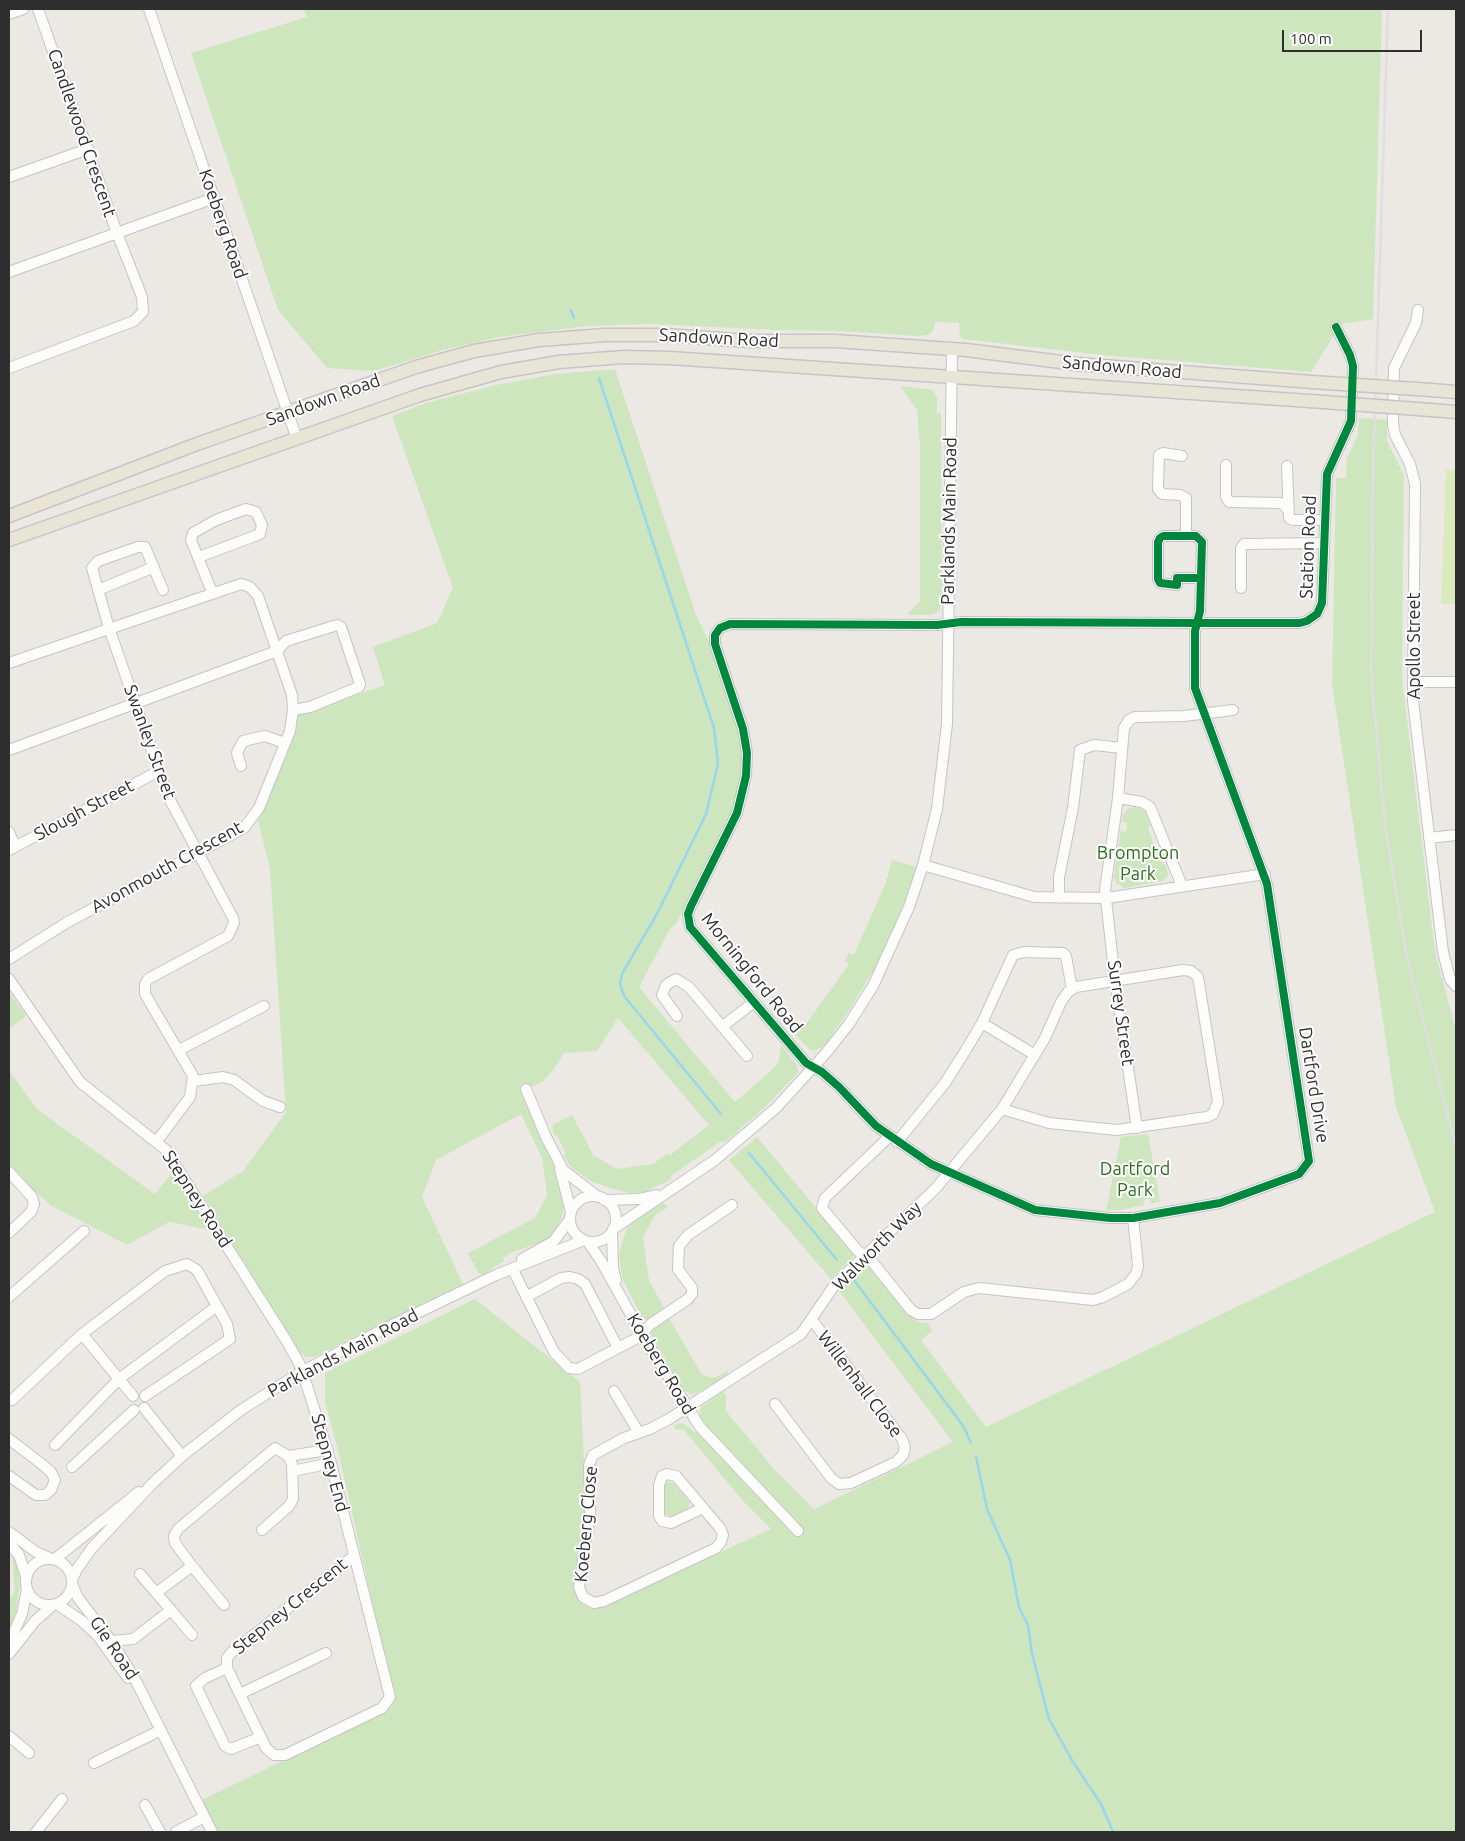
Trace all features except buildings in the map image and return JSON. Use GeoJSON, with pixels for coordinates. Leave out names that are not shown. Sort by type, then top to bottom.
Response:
{"type":"FeatureCollection","features":[{"type":"Feature","properties":{"kind":"main road","name":"Sandown Road"},"geometry":{"type":"LineString","coordinates":[[9,516],[288,411],[416,367],[474,351],[539,340],[604,335],[665,335],[750,341],[834,342],[952,349],[1077,364],[1456,392]]}},
{"type":"Feature","properties":{"kind":"main road","name":"Sandown Road"},"geometry":{"type":"LineString","coordinates":[[9,540],[420,395],[528,367],[582,360],[670,358],[1456,412]]}},
{"type":"Feature","properties":{"kind":"street"},"geometry":{"type":"LineString","coordinates":[[9,14],[22,9]]}},
{"type":"Feature","properties":{"kind":"street","name":"Candlewood Crescent"},"geometry":{"type":"LineString","coordinates":[[9,272],[117,233],[38,9]]}},
{"type":"Feature","properties":{"kind":"street","name":"Koeberg Road"},"geometry":{"type":"LineString","coordinates":[[149,9],[297,439]]}},
{"type":"Feature","properties":{"kind":"street"},"geometry":{"type":"LineString","coordinates":[[9,177],[88,149]]}},
{"type":"Feature","properties":{"kind":"street"},"geometry":{"type":"LineString","coordinates":[[9,368],[134,321],[143,312],[142,297],[117,233],[214,198]]}},
{"type":"Feature","properties":{"kind":"street","name":"Apollo Street"},"geometry":{"type":"LineString","coordinates":[[1418,310],[1416,323],[1394,368],[1393,424],[1395,435],[1410,464],[1414,484],[1413,701],[1443,952],[1450,979],[1456,986]]}},
{"type":"Feature","properties":{"kind":"street","name":"Station Road"},"geometry":{"type":"LineString","coordinates":[[947,624],[962,622],[1300,623],[1312,618],[1322,603],[1327,474],[1351,421],[1353,366],[1350,355],[1336,327]]}},
{"type":"Feature","properties":{"kind":"street","name":"Parklands Main Road"},"geometry":{"type":"LineString","coordinates":[[612,1231],[690,1177],[744,1136],[776,1108],[849,1024],[873,986],[909,907],[923,865],[937,809],[947,724],[952,349]]}},
{"type":"Feature","properties":{"kind":"street"},"geometry":{"type":"LineString","coordinates":[[1182,456],[1163,453],[1159,455],[1158,489],[1162,494],[1180,495],[1186,498],[1186,536],[1164,536],[1158,540],[1158,579],[1164,585],[1177,585],[1177,578],[1200,578]]}},
{"type":"Feature","properties":{"kind":"street"},"geometry":{"type":"LineString","coordinates":[[1226,465],[1226,498],[1229,502],[1282,504],[1287,509]]}},
{"type":"Feature","properties":{"kind":"street"},"geometry":{"type":"LineString","coordinates":[[1288,466],[1288,516],[1293,520],[1324,520]]}},
{"type":"Feature","properties":{"kind":"street"},"geometry":{"type":"LineString","coordinates":[[199,557],[260,534],[262,525],[256,512],[246,509],[195,530],[192,540],[212,592]]}},
{"type":"Feature","properties":{"kind":"street","name":"Dartford Drive"},"geometry":{"type":"LineString","coordinates":[[813,1067],[839,1087],[865,1116],[893,1139],[931,1164],[1035,1210],[1110,1218],[1133,1218],[1220,1203],[1300,1174],[1308,1165],[1307,1143],[1265,874],[1203,714],[1194,677],[1194,631],[1197,624],[1200,578],[1202,578],[1202,542],[1198,537],[1186,536]]}},
{"type":"Feature","properties":{"kind":"street"},"geometry":{"type":"LineString","coordinates":[[1241,588],[1241,548],[1244,544],[1324,543]]}},
{"type":"Feature","properties":{"kind":"street","name":"Swanley Street"},"geometry":{"type":"LineString","coordinates":[[154,567],[148,550],[142,547],[98,561],[92,568],[109,628],[159,770],[172,802],[234,923],[228,936],[146,981],[145,994],[179,1050]]}},
{"type":"Feature","properties":{"kind":"street"},"geometry":{"type":"LineString","coordinates":[[98,590],[154,567],[163,590]]}},
{"type":"Feature","properties":{"kind":"street","name":"Avonmouth Crescent"},"geometry":{"type":"LineString","coordinates":[[9,662],[238,583],[248,585],[258,596],[292,695],[293,710],[286,744],[259,808],[244,828],[66,923],[9,960]]}},
{"type":"Feature","properties":{"kind":"street"},"geometry":{"type":"LineString","coordinates":[[9,750],[277,652],[286,641],[337,624],[341,627],[360,684],[359,688],[310,707],[293,710]]}},
{"type":"Feature","properties":{"kind":"street","name":"Morningford Road"},"geometry":{"type":"LineString","coordinates":[[813,1067],[806,1063],[690,927],[687,920],[691,906],[737,814],[746,776],[743,729],[715,644],[715,635],[720,628],[730,624],[947,624]]}},
{"type":"Feature","properties":{"kind":"street"},"geometry":{"type":"LineString","coordinates":[[1413,682],[1456,682]]}},
{"type":"Feature","properties":{"kind":"street","name":"Surrey Street"},"geometry":{"type":"LineString","coordinates":[[1137,1128],[1115,980],[1106,898],[1125,725],[1132,718],[1203,714],[1233,710]]}},
{"type":"Feature","properties":{"kind":"street"},"geometry":{"type":"LineString","coordinates":[[241,766],[237,753],[243,741],[265,736],[286,744]]}},
{"type":"Feature","properties":{"kind":"street"},"geometry":{"type":"LineString","coordinates":[[1058,898],[1059,877],[1073,808],[1080,750],[1094,746],[1122,748]]}},
{"type":"Feature","properties":{"kind":"street","name":"Slough Street"},"geometry":{"type":"LineString","coordinates":[[12,848],[159,770]]}},
{"type":"Feature","properties":{"kind":"street"},"geometry":{"type":"LineString","coordinates":[[1118,798],[1142,802],[1150,807],[1182,886]]}},
{"type":"Feature","properties":{"kind":"street"},"geometry":{"type":"LineString","coordinates":[[9,832],[12,848]]}},
{"type":"Feature","properties":{"kind":"street"},"geometry":{"type":"LineString","coordinates":[[1429,838],[1456,835]]}},
{"type":"Feature","properties":{"kind":"street"},"geometry":{"type":"LineString","coordinates":[[923,865],[1034,898],[1106,898],[1265,874]]}},
{"type":"Feature","properties":{"kind":"street"},"geometry":{"type":"LineString","coordinates":[[1002,1109],[1050,1123],[1118,1130],[1210,1116],[1216,1111],[1218,1102],[1200,980],[1196,974],[1183,970],[1115,980],[1072,989],[1066,956],[1063,953],[1018,953],[1013,955],[982,1023],[945,1083],[893,1139],[822,1202],[823,1211],[870,1259],[911,1310],[923,1315],[936,1312],[964,1292],[979,1288],[1096,1299],[1125,1287],[1136,1274],[1138,1266],[1133,1218]]}},
{"type":"Feature","properties":{"kind":"street","name":"Stepney Road"},"geometry":{"type":"LineString","coordinates":[[9,979],[80,1082],[157,1141],[178,1167],[258,1293],[299,1363],[301,1372]]}},
{"type":"Feature","properties":{"kind":"street"},"geometry":{"type":"LineString","coordinates":[[676,1016],[662,995],[666,985],[676,979],[689,986],[747,1056]]}},
{"type":"Feature","properties":{"kind":"street","name":"Walworth Way"},"geometry":{"type":"LineString","coordinates":[[687,1409],[777,1352],[801,1334],[836,1283],[936,1188],[1002,1109],[1035,1055],[1063,998],[1072,989]]}},
{"type":"Feature","properties":{"kind":"street"},"geometry":{"type":"LineString","coordinates":[[722,1026],[754,1002]]}},
{"type":"Feature","properties":{"kind":"street"},"geometry":{"type":"LineString","coordinates":[[157,1141],[190,1097],[194,1082],[192,1070],[179,1050],[264,1006]]}},
{"type":"Feature","properties":{"kind":"street"},"geometry":{"type":"LineString","coordinates":[[982,1023],[1035,1055]]}},
{"type":"Feature","properties":{"kind":"street"},"geometry":{"type":"LineString","coordinates":[[194,1082],[223,1077],[234,1080],[263,1101],[280,1107]]}},
{"type":"Feature","properties":{"kind":"street"},"geometry":{"type":"LineString","coordinates":[[526,1089],[564,1179],[574,1232],[586,1241],[598,1241],[612,1231],[614,1212],[601,1199],[563,1170],[553,1152]]}},
{"type":"Feature","properties":{"kind":"street"},"geometry":{"type":"LineString","coordinates":[[9,1172],[32,1197],[34,1204],[31,1212],[9,1233]]}},
{"type":"Feature","properties":{"kind":"street","name":"Parklands Main Road"},"geometry":{"type":"LineString","coordinates":[[601,1199],[626,1200],[654,1196],[690,1177]]}},
{"type":"Feature","properties":{"kind":"street"},"geometry":{"type":"LineString","coordinates":[[571,1215],[582,1200],[601,1199]]}},
{"type":"Feature","properties":{"kind":"street"},"geometry":{"type":"LineString","coordinates":[[512,1270],[554,1352],[569,1368],[578,1370],[642,1333],[692,1294],[692,1288],[678,1268],[679,1246],[688,1235],[732,1205]]}},
{"type":"Feature","properties":{"kind":"street","name":"Parklands Main Road"},"geometry":{"type":"LineString","coordinates":[[496,1276],[554,1241],[571,1215]]}},
{"type":"Feature","properties":{"kind":"street"},"geometry":{"type":"LineString","coordinates":[[9,1297],[84,1231]]}},
{"type":"Feature","properties":{"kind":"street","name":"Koeberg Road"},"geometry":{"type":"LineString","coordinates":[[612,1231],[613,1268],[624,1300]]}},
{"type":"Feature","properties":{"kind":"street","name":"Koeberg Road"},"geometry":{"type":"LineString","coordinates":[[586,1241],[624,1300],[687,1409],[700,1427],[798,1531]]}},
{"type":"Feature","properties":{"kind":"street","name":"Parklands Main Road"},"geometry":{"type":"LineString","coordinates":[[72,1582],[77,1569],[92,1548],[152,1484],[182,1456],[241,1410],[301,1372],[384,1328],[496,1276],[586,1241]]}},
{"type":"Feature","properties":{"kind":"street"},"geometry":{"type":"LineString","coordinates":[[12,1400],[82,1334],[165,1271],[187,1264],[197,1270],[227,1324],[230,1339],[145,1396]]}},
{"type":"Feature","properties":{"kind":"street"},"geometry":{"type":"LineString","coordinates":[[526,1297],[561,1278],[570,1277],[578,1279],[584,1284],[618,1348]]}},
{"type":"Feature","properties":{"kind":"street"},"geometry":{"type":"LineString","coordinates":[[55,1445],[118,1379],[217,1306]]}},
{"type":"Feature","properties":{"kind":"street","name":"Willenhall Close"},"geometry":{"type":"LineString","coordinates":[[775,1404],[831,1478],[839,1484],[851,1483],[896,1462],[903,1455],[905,1447],[902,1439],[812,1320]]}},
{"type":"Feature","properties":{"kind":"street"},"geometry":{"type":"LineString","coordinates":[[82,1334],[133,1396]]}},
{"type":"Feature","properties":{"kind":"street","name":"Stepney End"},"geometry":{"type":"LineString","coordinates":[[301,1372],[328,1450],[354,1556]]}},
{"type":"Feature","properties":{"kind":"street"},"geometry":{"type":"LineString","coordinates":[[614,1391],[639,1433]]}},
{"type":"Feature","properties":{"kind":"street"},"geometry":{"type":"LineString","coordinates":[[145,1396],[139,1394],[133,1396],[130,1403],[139,1409],[182,1456]]}},
{"type":"Feature","properties":{"kind":"street"},"geometry":{"type":"LineString","coordinates":[[72,1467],[147,1402],[145,1396]]}},
{"type":"Feature","properties":{"kind":"street","name":"Koeberg Close"},"geometry":{"type":"LineString","coordinates":[[687,1409],[600,1450],[590,1461],[590,1512],[579,1587],[583,1597],[594,1603],[604,1601],[716,1548],[721,1542],[722,1531],[703,1508],[676,1476],[667,1474],[660,1479],[659,1516],[662,1521],[671,1523],[703,1508]]}},
{"type":"Feature","properties":{"kind":"street"},"geometry":{"type":"LineString","coordinates":[[9,1439],[51,1472],[55,1480],[45,1495],[36,1495],[9,1476]]}},
{"type":"Feature","properties":{"kind":"street"},"geometry":{"type":"LineString","coordinates":[[224,1605],[175,1543],[174,1536],[178,1529],[268,1451],[275,1448],[288,1456],[294,1471],[293,1499],[289,1506],[262,1530]]}},
{"type":"Feature","properties":{"kind":"street"},"geometry":{"type":"LineString","coordinates":[[288,1456],[328,1450]]}},
{"type":"Feature","properties":{"kind":"street"},"geometry":{"type":"LineString","coordinates":[[294,1471],[331,1463]]}},
{"type":"Feature","properties":{"kind":"street","name":"Parklands Main Road"},"geometry":{"type":"LineString","coordinates":[[52,1559],[127,1500],[152,1484]]}},
{"type":"Feature","properties":{"kind":"street"},"geometry":{"type":"LineString","coordinates":[[9,1532],[36,1552],[68,1568],[72,1582],[68,1596],[35,1621],[9,1654]]}},
{"type":"Feature","properties":{"kind":"street"},"geometry":{"type":"LineString","coordinates":[[9,1543],[19,1555],[26,1576],[27,1589],[20,1618],[9,1643]]}},
{"type":"Feature","properties":{"kind":"street","name":"Stepney Crescent"},"geometry":{"type":"LineString","coordinates":[[354,1556],[389,1691],[387,1704],[284,1755],[271,1754],[227,1668],[226,1662],[230,1654],[354,1556]]}},
{"type":"Feature","properties":{"kind":"street"},"geometry":{"type":"LineString","coordinates":[[26,1576],[37,1562],[52,1559]]}},
{"type":"Feature","properties":{"kind":"street"},"geometry":{"type":"LineString","coordinates":[[156,1593],[192,1566]]}},
{"type":"Feature","properties":{"kind":"street"},"geometry":{"type":"LineString","coordinates":[[140,1574],[192,1635]]}},
{"type":"Feature","properties":{"kind":"street","name":"Gie Road"},"geometry":{"type":"LineString","coordinates":[[72,1582],[78,1598],[112,1641],[124,1660],[212,1832]]}},
{"type":"Feature","properties":{"kind":"street"},"geometry":{"type":"LineString","coordinates":[[27,1589],[35,1601],[55,1605]]}},
{"type":"Feature","properties":{"kind":"street","name":"Gie Road"},"geometry":{"type":"LineString","coordinates":[[55,1605],[82,1621],[98,1636],[153,1714]]}},
{"type":"Feature","properties":{"kind":"street"},"geometry":{"type":"LineString","coordinates":[[124,1660],[133,1639],[171,1610]]}},
{"type":"Feature","properties":{"kind":"street"},"geometry":{"type":"LineString","coordinates":[[112,1641],[133,1639]]}},
{"type":"Feature","properties":{"kind":"street"},"geometry":{"type":"LineString","coordinates":[[240,1694],[326,1653]]}},
{"type":"Feature","properties":{"kind":"street"},"geometry":{"type":"LineString","coordinates":[[227,1668],[205,1678],[196,1686],[225,1746],[232,1749],[261,1737]]}},
{"type":"Feature","properties":{"kind":"street"},"geometry":{"type":"LineString","coordinates":[[94,1763],[161,1730]]}},
{"type":"Feature","properties":{"kind":"street"},"geometry":{"type":"LineString","coordinates":[[9,1736],[29,1753]]}},
{"type":"Feature","properties":{"kind":"street"},"geometry":{"type":"LineString","coordinates":[[36,1832],[62,1799]]}},
{"type":"Feature","properties":{"kind":"street"},"geometry":{"type":"LineString","coordinates":[[145,1805],[160,1832]]}},
{"type":"Feature","properties":{"kind":"street"},"geometry":{"type":"LineString","coordinates":[[180,1830],[204,1817]]}},
{"type":"Feature","properties":{"kind":"green space"},"geometry":{"type":"Polygon","coordinates":[[[304,9],[1382,9],[1373,319],[1341,324],[1311,372],[1102,355],[963,339],[960,336],[959,323],[935,322],[933,331],[928,335],[917,336],[840,331],[651,324],[587,326],[499,337],[443,350],[374,371],[327,368],[278,310],[191,53],[307,17],[304,9]]]}},
{"type":"Feature","properties":{"kind":"green space"},"geometry":{"type":"Polygon","coordinates":[[[615,369],[696,615],[709,641],[734,716],[742,752],[742,776],[738,799],[728,824],[676,924],[671,927],[639,987],[735,1102],[775,1067],[779,1061],[781,1045],[797,1065],[798,1073],[761,1111],[725,1142],[720,1142],[672,1175],[670,1180],[644,1192],[629,1193],[613,1189],[590,1181],[572,1168],[564,1157],[565,1151],[557,1136],[553,1134],[553,1125],[572,1115],[594,1156],[617,1169],[653,1164],[668,1153],[670,1155],[709,1125],[618,1018],[597,1051],[564,1053],[553,1070],[542,1082],[522,1091],[540,1137],[560,1179],[565,1199],[558,1228],[553,1235],[540,1243],[512,1252],[503,1258],[504,1261],[482,1275],[477,1271],[468,1253],[535,1218],[547,1195],[542,1158],[521,1114],[436,1160],[422,1197],[463,1284],[315,1357],[306,1357],[298,1350],[203,1196],[243,1171],[286,1112],[270,869],[257,817],[294,734],[298,715],[385,685],[373,647],[437,623],[453,588],[392,416],[426,403],[496,385],[555,374],[615,369]]]}},
{"type":"Feature","properties":{"kind":"green space"},"geometry":{"type":"Polygon","coordinates":[[[900,386],[933,390],[937,398],[937,413],[941,413],[942,603],[939,611],[931,615],[910,615],[908,613],[920,601],[920,446],[917,410],[900,386]]]}},
{"type":"Feature","properties":{"kind":"green space"},"geometry":{"type":"Polygon","coordinates":[[[1359,418],[1387,420],[1387,441],[1404,475],[1402,678],[1435,952],[1456,1031],[1456,1832],[217,1832],[202,1800],[387,1710],[394,1699],[338,1450],[325,1402],[325,1373],[475,1299],[580,1382],[587,1515],[574,1588],[576,1597],[582,1604],[589,1608],[598,1608],[771,1529],[743,1501],[684,1430],[675,1429],[674,1426],[679,1423],[685,1424],[694,1432],[704,1425],[700,1415],[701,1407],[723,1391],[727,1397],[725,1410],[774,1469],[814,1509],[953,1442],[837,1288],[859,1268],[866,1267],[872,1269],[908,1315],[918,1322],[928,1323],[932,1331],[921,1340],[986,1427],[1435,1212],[1396,1107],[1332,684],[1336,478],[1346,478],[1347,458],[1358,435],[1359,418]]]}},
{"type":"Feature","properties":{"kind":"green space"},"geometry":{"type":"Polygon","coordinates":[[[1446,470],[1456,470],[1456,604],[1441,604],[1446,470]]]}},
{"type":"Feature","properties":{"kind":"green space","name":"Brompton Park"},"geometry":{"type":"Polygon","coordinates":[[[1136,807],[1144,810],[1150,824],[1148,829],[1161,862],[1166,865],[1168,875],[1163,881],[1125,888],[1116,883],[1114,876],[1121,831],[1126,832],[1127,823],[1122,822],[1123,814],[1129,808],[1136,807]]]}},
{"type":"Feature","properties":{"kind":"green space"},"geometry":{"type":"Polygon","coordinates":[[[892,860],[917,867],[896,924],[873,971],[846,1015],[824,1046],[816,1050],[810,1050],[792,1032],[797,1027],[804,1027],[849,964],[845,961],[849,953],[854,955],[886,882],[892,860]]]}},
{"type":"Feature","properties":{"kind":"green space"},"geometry":{"type":"Polygon","coordinates":[[[9,992],[26,1016],[9,1029],[9,992]]]}},
{"type":"Feature","properties":{"kind":"green space"},"geometry":{"type":"Polygon","coordinates":[[[9,1071],[38,1110],[155,1194],[173,1172],[208,1227],[205,1229],[169,1222],[127,1245],[52,1206],[9,1165],[9,1071]]]}},
{"type":"Feature","properties":{"kind":"green space","name":"Dartford Park"},"geometry":{"type":"Polygon","coordinates":[[[1148,1134],[1160,1202],[1151,1203],[1149,1198],[1143,1200],[1144,1205],[1120,1210],[1106,1210],[1121,1137],[1148,1134]]]}},
{"type":"Feature","properties":{"kind":"green space"},"geometry":{"type":"Polygon","coordinates":[[[757,1137],[853,1252],[854,1256],[831,1279],[729,1160],[757,1137]]]}},
{"type":"Feature","properties":{"kind":"green space"},"geometry":{"type":"Polygon","coordinates":[[[663,1203],[668,1207],[655,1215],[643,1238],[649,1280],[665,1310],[646,1320],[641,1316],[623,1280],[619,1255],[629,1224],[663,1203]]]}},
{"type":"Feature","properties":{"kind":"green space"},"geometry":{"type":"Polygon","coordinates":[[[669,1318],[702,1375],[715,1378],[728,1370],[727,1376],[697,1393],[691,1394],[684,1390],[651,1335],[653,1328],[669,1318]]]}},
{"type":"Feature","properties":{"kind":"green space"},"geometry":{"type":"Polygon","coordinates":[[[668,1481],[674,1484],[690,1503],[688,1509],[670,1517],[665,1513],[665,1485],[668,1481]]]}},
{"type":"Feature","properties":{"kind":"green space"},"geometry":{"type":"Polygon","coordinates":[[[12,1556],[18,1566],[20,1583],[16,1611],[9,1630],[9,1600],[15,1591],[12,1556]]]}},
{"type":"Feature","properties":{"kind":"waterway"},"geometry":{"type":"LineString","coordinates":[[571,310],[574,318]]}},
{"type":"Feature","properties":{"kind":"waterway"},"geometry":{"type":"LineString","coordinates":[[599,378],[714,728],[718,764],[706,814],[658,912],[622,974],[620,984],[624,996],[721,1114]]}},
{"type":"Feature","properties":{"kind":"waterway"},"geometry":{"type":"LineString","coordinates":[[749,1153],[837,1260]]}},
{"type":"Feature","properties":{"kind":"waterway"},"geometry":{"type":"LineString","coordinates":[[854,1280],[964,1427],[971,1443]]}},
{"type":"Feature","properties":{"kind":"waterway"},"geometry":{"type":"LineString","coordinates":[[976,1456],[987,1509],[1010,1560],[1019,1607],[1028,1625],[1032,1654],[1049,1719],[1073,1762],[1101,1804],[1113,1832]]}},
{"type":"Feature","properties":{"kind":"railway"},"geometry":{"type":"LineString","coordinates":[[1388,9],[1373,474],[1371,673],[1385,825],[1407,958],[1456,1147]]}},
{"type":"Feature","properties":{"kind":"cycle path"},"geometry":{"type":"LineString","coordinates":[[1200,578],[1177,578],[1177,585],[1160,583],[1158,579],[1158,542],[1160,538],[1163,536],[1196,536],[1202,542],[1200,611],[1195,631],[1195,688],[1267,884],[1309,1161],[1299,1174],[1220,1203],[1133,1218],[1110,1218],[1035,1210],[931,1164],[876,1126],[839,1087],[822,1072],[806,1063],[690,927],[688,914],[737,813],[746,776],[747,753],[743,729],[715,644],[715,635],[720,628],[730,624],[937,625],[961,622],[1197,623],[1300,623],[1307,621],[1317,614],[1322,603],[1327,474],[1351,421],[1353,366],[1350,355],[1336,327]]}}]}
